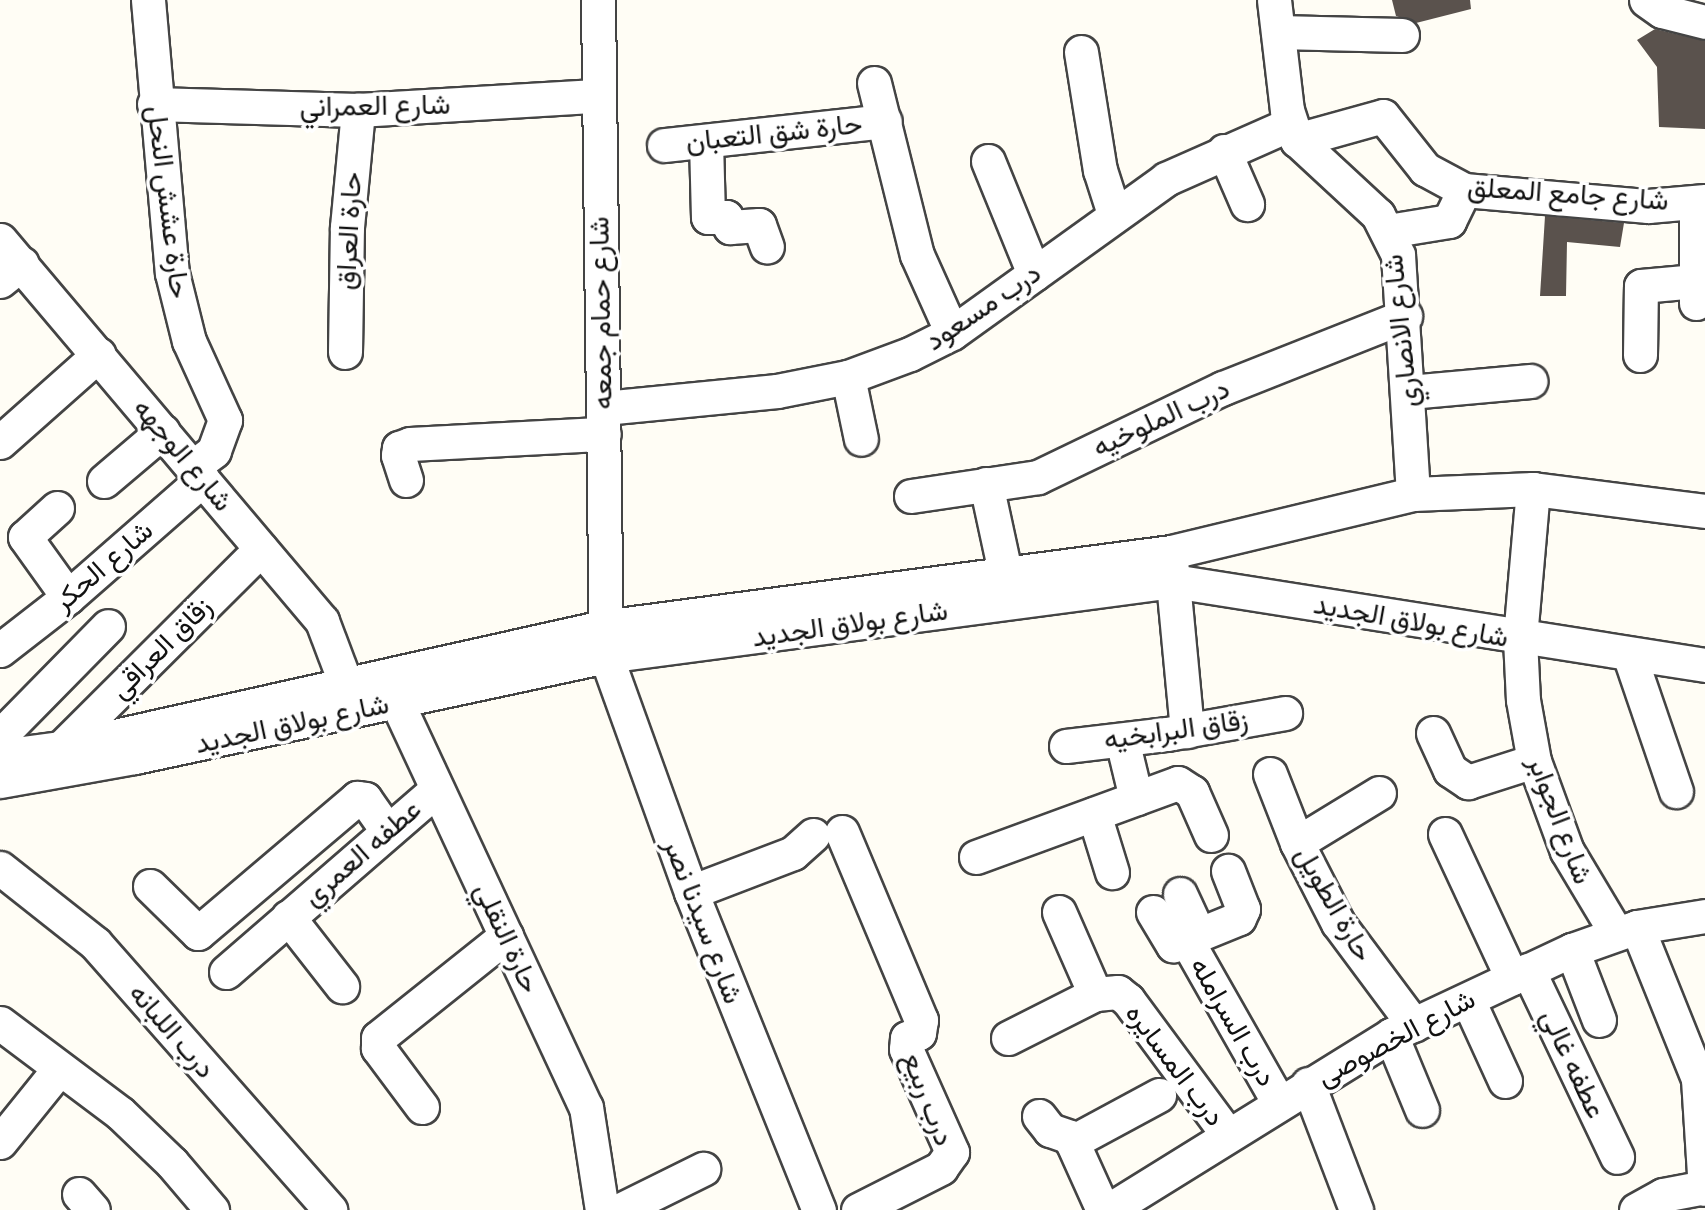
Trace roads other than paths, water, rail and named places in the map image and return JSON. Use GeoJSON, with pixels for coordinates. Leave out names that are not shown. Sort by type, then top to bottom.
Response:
{"type":"FeatureCollection","features":[{"type":"Feature","properties":{"kind":"street","name":"حارة عشش النحل"},"geometry":{"type":"LineString","coordinates":[[148,0],[154,104],[172,273],[189,341],[225,420],[214,451],[198,473]]}},
{"type":"Feature","properties":{"kind":"street","name":"شارع حمام جمعه"},"geometry":{"type":"LineString","coordinates":[[598,0],[596,96],[604,421],[604,641]]}},
{"type":"Feature","properties":{"kind":"street"},"geometry":{"type":"LineString","coordinates":[[1646,0],[1662,11],[1705,22]]}},
{"type":"Feature","properties":{"kind":"street"},"geometry":{"type":"LineString","coordinates":[[1293,132],[1276,16],[1402,35]]}},
{"type":"Feature","properties":{"kind":"street"},"geometry":{"type":"LineString","coordinates":[[1081,52],[1100,170],[1114,214]]}},
{"type":"Feature","properties":{"kind":"street"},"geometry":{"type":"LineString","coordinates":[[874,83],[917,254],[952,333]]}},
{"type":"Feature","properties":{"kind":"street","name":"شارع العمراني"},"geometry":{"type":"LineString","coordinates":[[154,104],[358,110],[596,96]]}},
{"type":"Feature","properties":{"kind":"street","name":"حارة العراق"},"geometry":{"type":"LineString","coordinates":[[345,352],[346,227],[358,110]]}},
{"type":"Feature","properties":{"kind":"street","name":"شارع جامع المعلق"},"geometry":{"type":"LineString","coordinates":[[1293,132],[1382,116],[1425,169],[1464,190],[1648,205],[1701,202]]}},
{"type":"Feature","properties":{"kind":"street","name":"حارة شق التعبان"},"geometry":{"type":"LineString","coordinates":[[664,145],[884,121]]}},
{"type":"Feature","properties":{"kind":"street","name":"درب مسعود"},"geometry":{"type":"LineString","coordinates":[[406,480],[398,455],[399,448],[410,444],[604,421],[848,377],[952,333],[1166,179],[1224,151],[1293,132]]}},
{"type":"Feature","properties":{"kind":"street","name":"شارع الانصاري"},"geometry":{"type":"LineString","coordinates":[[1293,132],[1365,201],[1388,231],[1398,255],[1405,316],[1413,494]]}},
{"type":"Feature","properties":{"kind":"street"},"geometry":{"type":"LineString","coordinates":[[706,141],[708,217],[726,217],[730,227],[759,225],[767,247]]}},
{"type":"Feature","properties":{"kind":"street"},"geometry":{"type":"LineString","coordinates":[[1224,151],[1247,204]]}},
{"type":"Feature","properties":{"kind":"street"},"geometry":{"type":"LineString","coordinates":[[988,161],[1034,274]]}},
{"type":"Feature","properties":{"kind":"street"},"geometry":{"type":"LineString","coordinates":[[1388,231],[1449,221],[1464,190]]}},
{"type":"Feature","properties":{"kind":"street"},"geometry":{"type":"LineString","coordinates":[[1640,355],[1641,286],[1696,292],[1701,202]]}},
{"type":"Feature","properties":{"kind":"street","name":"شارع الوجهه"},"geometry":{"type":"LineString","coordinates":[[7,261],[99,354],[322,621],[345,682]]}},
{"type":"Feature","properties":{"kind":"street","name":"درب الملوخيه"},"geometry":{"type":"LineString","coordinates":[[911,496],[1038,477],[1223,388],[1405,316]]}},
{"type":"Feature","properties":{"kind":"street"},"geometry":{"type":"LineString","coordinates":[[0,442],[99,354]]}},
{"type":"Feature","properties":{"kind":"street"},"geometry":{"type":"LineString","coordinates":[[848,377],[861,439]]}},
{"type":"Feature","properties":{"kind":"street"},"geometry":{"type":"LineString","coordinates":[[1409,392],[1531,381]]}},
{"type":"Feature","properties":{"kind":"street"},"geometry":{"type":"LineString","coordinates":[[104,481],[163,431]]}},
{"type":"Feature","properties":{"kind":"street","name":"شارع الحكر"},"geometry":{"type":"LineString","coordinates":[[0,650],[68,597],[198,473]]}},
{"type":"Feature","properties":{"kind":"street"},"geometry":{"type":"LineString","coordinates":[[986,484],[1005,572]]}},
{"type":"Feature","properties":{"kind":"street"},"geometry":{"type":"LineString","coordinates":[[1187,731],[1172,566],[1413,494],[1533,489],[1705,511]]}},
{"type":"Feature","properties":{"kind":"street","name":"شارع الجوابر"},"geometry":{"type":"LineString","coordinates":[[1533,489],[1520,639],[1523,700],[1534,761],[1567,851],[1590,897],[1627,930],[1688,1047],[1704,1112],[1705,1188]]}},
{"type":"Feature","properties":{"kind":"street"},"geometry":{"type":"LineString","coordinates":[[57,508],[25,537],[68,597]]}},
{"type":"Feature","properties":{"kind":"street","name":"زقاق العراقي"},"geometry":{"type":"LineString","coordinates":[[61,748],[261,549]]}},
{"type":"Feature","properties":{"kind":"street","name":"شارع بولاق الجديد"},"geometry":{"type":"LineString","coordinates":[[604,641],[1172,566]]}},
{"type":"Feature","properties":{"kind":"street","name":"شارع بولاق الجديد"},"geometry":{"type":"LineString","coordinates":[[0,781],[390,688],[604,641],[1005,572],[1172,566],[1520,639],[1705,665]]}},
{"type":"Feature","properties":{"kind":"street"},"geometry":{"type":"LineString","coordinates":[[0,736],[108,625]]}},
{"type":"Feature","properties":{"kind":"street","name":"شارع سيدنا نصر"},"geometry":{"type":"LineString","coordinates":[[604,641],[691,892],[819,1210]]}},
{"type":"Feature","properties":{"kind":"street"},"geometry":{"type":"LineString","coordinates":[[1629,654],[1676,791]]}},
{"type":"Feature","properties":{"kind":"street","name":"شارع بولاق الجديد"},"geometry":{"type":"LineString","coordinates":[[0,756],[61,748],[345,682],[390,688]]}},
{"type":"Feature","properties":{"kind":"street","name":"حارة النقلي"},"geometry":{"type":"LineString","coordinates":[[390,688],[586,1107],[602,1210]]}},
{"type":"Feature","properties":{"kind":"street","name":"زقاق البرابخيه"},"geometry":{"type":"LineString","coordinates":[[1066,746],[1187,731],[1285,713]]}},
{"type":"Feature","properties":{"kind":"street"},"geometry":{"type":"LineString","coordinates":[[1433,733],[1450,770],[1468,782],[1534,761]]}},
{"type":"Feature","properties":{"kind":"street"},"geometry":{"type":"LineString","coordinates":[[1122,740],[1136,798]]}},
{"type":"Feature","properties":{"kind":"street","name":"حارة الطويل"},"geometry":{"type":"LineString","coordinates":[[1270,774],[1297,843],[1338,923],[1402,1030],[1422,1110]]}},
{"type":"Feature","properties":{"kind":"street"},"geometry":{"type":"LineString","coordinates":[[976,857],[1136,798],[1184,784],[1192,792],[1211,835]]}},
{"type":"Feature","properties":{"kind":"street","name":"عطفه العمري"},"geometry":{"type":"LineString","coordinates":[[226,972],[437,789]]}},
{"type":"Feature","properties":{"kind":"street"},"geometry":{"type":"LineString","coordinates":[[1297,843],[1379,793]]}},
{"type":"Feature","properties":{"kind":"street"},"geometry":{"type":"LineString","coordinates":[[150,886],[198,933],[357,799],[365,799],[387,830]]}},
{"type":"Feature","properties":{"kind":"street"},"geometry":{"type":"LineString","coordinates":[[1094,814],[1112,872]]}},
{"type":"Feature","properties":{"kind":"street","name":"درب ربيع"},"geometry":{"type":"LineString","coordinates":[[691,892],[793,853],[828,833],[921,1020],[919,1033],[907,1038],[906,1049],[952,1152],[941,1168],[858,1210]]}},
{"type":"Feature","properties":{"kind":"street","name":"عطفه غالي"},"geometry":{"type":"LineString","coordinates":[[1445,834],[1617,1157]]}},
{"type":"Feature","properties":{"kind":"street","name":"درب اللبانه"},"geometry":{"type":"LineString","coordinates":[[0,867],[95,943],[330,1210]]}},
{"type":"Feature","properties":{"kind":"street","name":"درب السرامله"},"geometry":{"type":"LineString","coordinates":[[1167,903],[1170,944],[1193,938],[1242,914],[1228,871]]}},
{"type":"Feature","properties":{"kind":"street"},"geometry":{"type":"LineString","coordinates":[[1059,912],[1095,995]]}},
{"type":"Feature","properties":{"kind":"street","name":"شارع الخصوصى"},"geometry":{"type":"LineString","coordinates":[[1106,1210],[1142,1201],[1228,1135],[1308,1084],[1402,1030],[1572,950],[1627,930],[1705,916]]}},
{"type":"Feature","properties":{"kind":"street","name":"عطفه العمري"},"geometry":{"type":"LineString","coordinates":[[288,917],[342,986]]}},
{"type":"Feature","properties":{"kind":"street"},"geometry":{"type":"LineString","coordinates":[[422,1107],[378,1048],[378,1038],[506,936]]}},
{"type":"Feature","properties":{"kind":"street","name":"درب السرامله"},"geometry":{"type":"LineString","coordinates":[[1193,938],[1279,1103]]}},
{"type":"Feature","properties":{"kind":"street"},"geometry":{"type":"LineString","coordinates":[[1572,950],[1600,1020]]}},
{"type":"Feature","properties":{"kind":"street","name":"درب المسايره"},"geometry":{"type":"LineString","coordinates":[[1007,1038],[1107,990],[1128,1000],[1228,1135]]}},
{"type":"Feature","properties":{"kind":"street"},"geometry":{"type":"LineString","coordinates":[[1468,1000],[1505,1081]]}},
{"type":"Feature","properties":{"kind":"street"},"geometry":{"type":"LineString","coordinates":[[0,1023],[120,1113],[172,1163],[212,1210]]}},
{"type":"Feature","properties":{"kind":"street"},"geometry":{"type":"LineString","coordinates":[[0,1142],[59,1069]]}},
{"type":"Feature","properties":{"kind":"street"},"geometry":{"type":"LineString","coordinates":[[1308,1084],[1356,1210]]}},
{"type":"Feature","properties":{"kind":"street"},"geometry":{"type":"LineString","coordinates":[[1072,1142],[1159,1096]]}},
{"type":"Feature","properties":{"kind":"street"},"geometry":{"type":"LineString","coordinates":[[1039,1116],[1042,1125],[1065,1132],[1106,1210]]}},
{"type":"Feature","properties":{"kind":"street"},"geometry":{"type":"LineString","coordinates":[[620,1210],[703,1169]]}},
{"type":"Feature","properties":{"kind":"street"},"geometry":{"type":"LineString","coordinates":[[1636,1210],[1663,1195],[1705,1188]]}}]}
